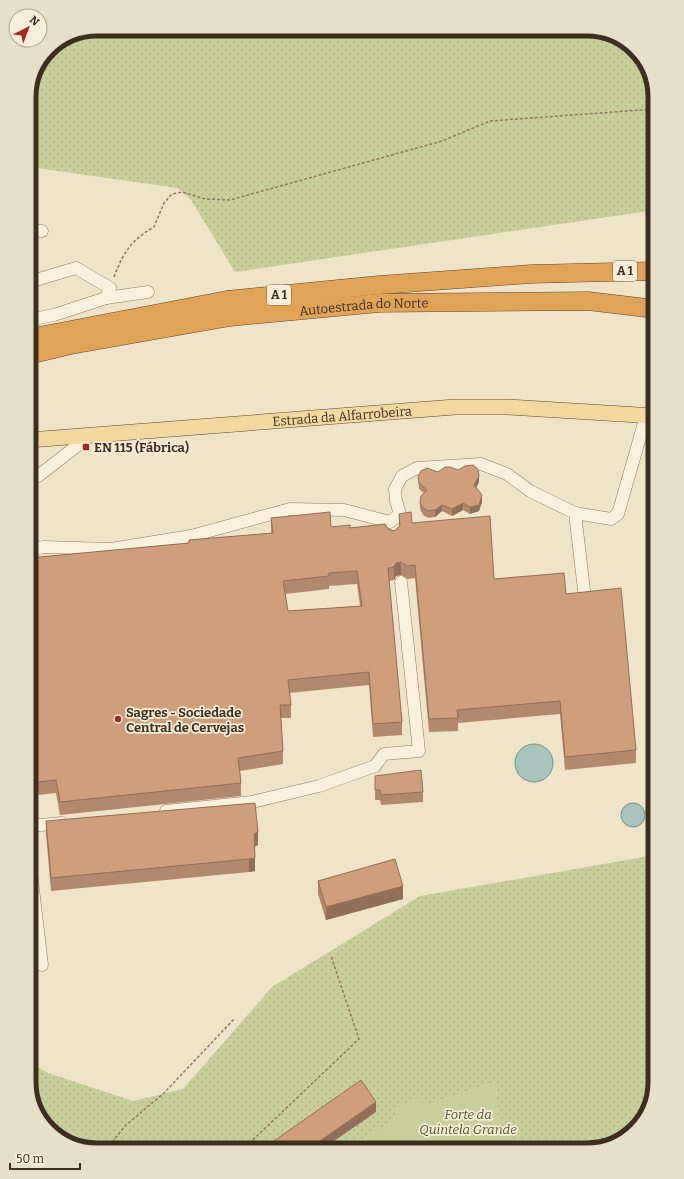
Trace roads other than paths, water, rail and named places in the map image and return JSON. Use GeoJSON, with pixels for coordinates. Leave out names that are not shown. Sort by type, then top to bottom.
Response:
{"type":"FeatureCollection","features":[{"type":"Feature","properties":{"kind":"highway","name":"Autoestrada do Norte"},"geometry":{"type":"LineString","coordinates":[[36,337],[227,300],[379,285],[531,274],[648,271]]}},
{"type":"Feature","properties":{"kind":"highway","name":"Autoestrada do Norte"},"geometry":{"type":"LineString","coordinates":[[36,353],[71,345],[230,317],[379,303],[588,301],[648,307]]}},
{"type":"Feature","properties":{"kind":"main road","name":"Estrada da Alfarrobeira"},"geometry":{"type":"LineString","coordinates":[[36,439],[455,407],[502,407],[648,416]]}},
{"type":"Feature","properties":{"kind":"street"},"geometry":{"type":"LineString","coordinates":[[36,231],[42,231]]}},
{"type":"Feature","properties":{"kind":"street"},"geometry":{"type":"LineString","coordinates":[[36,280],[76,268],[108,293]]}},
{"type":"Feature","properties":{"kind":"street"},"geometry":{"type":"LineString","coordinates":[[36,319],[54,315],[108,293],[148,292]]}},
{"type":"Feature","properties":{"kind":"street"},"geometry":{"type":"LineString","coordinates":[[390,522],[400,514],[396,501],[395,490],[402,476],[417,468],[481,464],[507,474],[530,491],[575,513],[611,519],[618,514],[648,422]]}},
{"type":"Feature","properties":{"kind":"street"},"geometry":{"type":"LineString","coordinates":[[36,474],[91,435]]}},
{"type":"Feature","properties":{"kind":"street"},"geometry":{"type":"LineString","coordinates":[[36,549],[44,547],[111,549],[184,537],[290,509],[344,510],[390,522]]}},
{"type":"Feature","properties":{"kind":"street"},"geometry":{"type":"LineString","coordinates":[[575,513],[584,590]]}},
{"type":"Feature","properties":{"kind":"street"},"geometry":{"type":"LineString","coordinates":[[390,522],[393,537]]}},
{"type":"Feature","properties":{"kind":"street"},"geometry":{"type":"LineString","coordinates":[[152,813],[252,802],[319,786],[375,766],[384,754],[419,751],[401,582]]}},
{"type":"Feature","properties":{"kind":"street"},"geometry":{"type":"LineString","coordinates":[[36,825],[75,821]]}},
{"type":"Feature","properties":{"kind":"street"},"geometry":{"type":"LineString","coordinates":[[36,914],[42,965]]}},
{"type":"Feature","properties":{"kind":"water"},"geometry":{"type":"Polygon","coordinates":[[[534,744],[544,747],[550,753],[553,763],[550,773],[544,779],[534,782],[524,779],[518,773],[515,763],[518,753],[524,747],[534,744]]]}},
{"type":"Feature","properties":{"kind":"water"},"geometry":{"type":"Polygon","coordinates":[[[633,803],[638,804],[644,810],[644,820],[638,826],[633,827],[628,826],[622,820],[621,815],[622,810],[628,804],[633,803]]]}},
{"type":"Feature","properties":{"kind":"place","name":"EN 115 (Fábrica)"},"geometry":{"type":"Point","coordinates":[86,447]}},
{"type":"Feature","properties":{"kind":"place","name":"Sagres - Sociedade Central de Cervejas"},"geometry":{"type":"Point","coordinates":[118,719]}},
{"type":"Feature","properties":{"kind":"park label","name":"Forte da Quintela Grande"},"geometry":{"type":"Point","coordinates":[468,1122]}}]}
